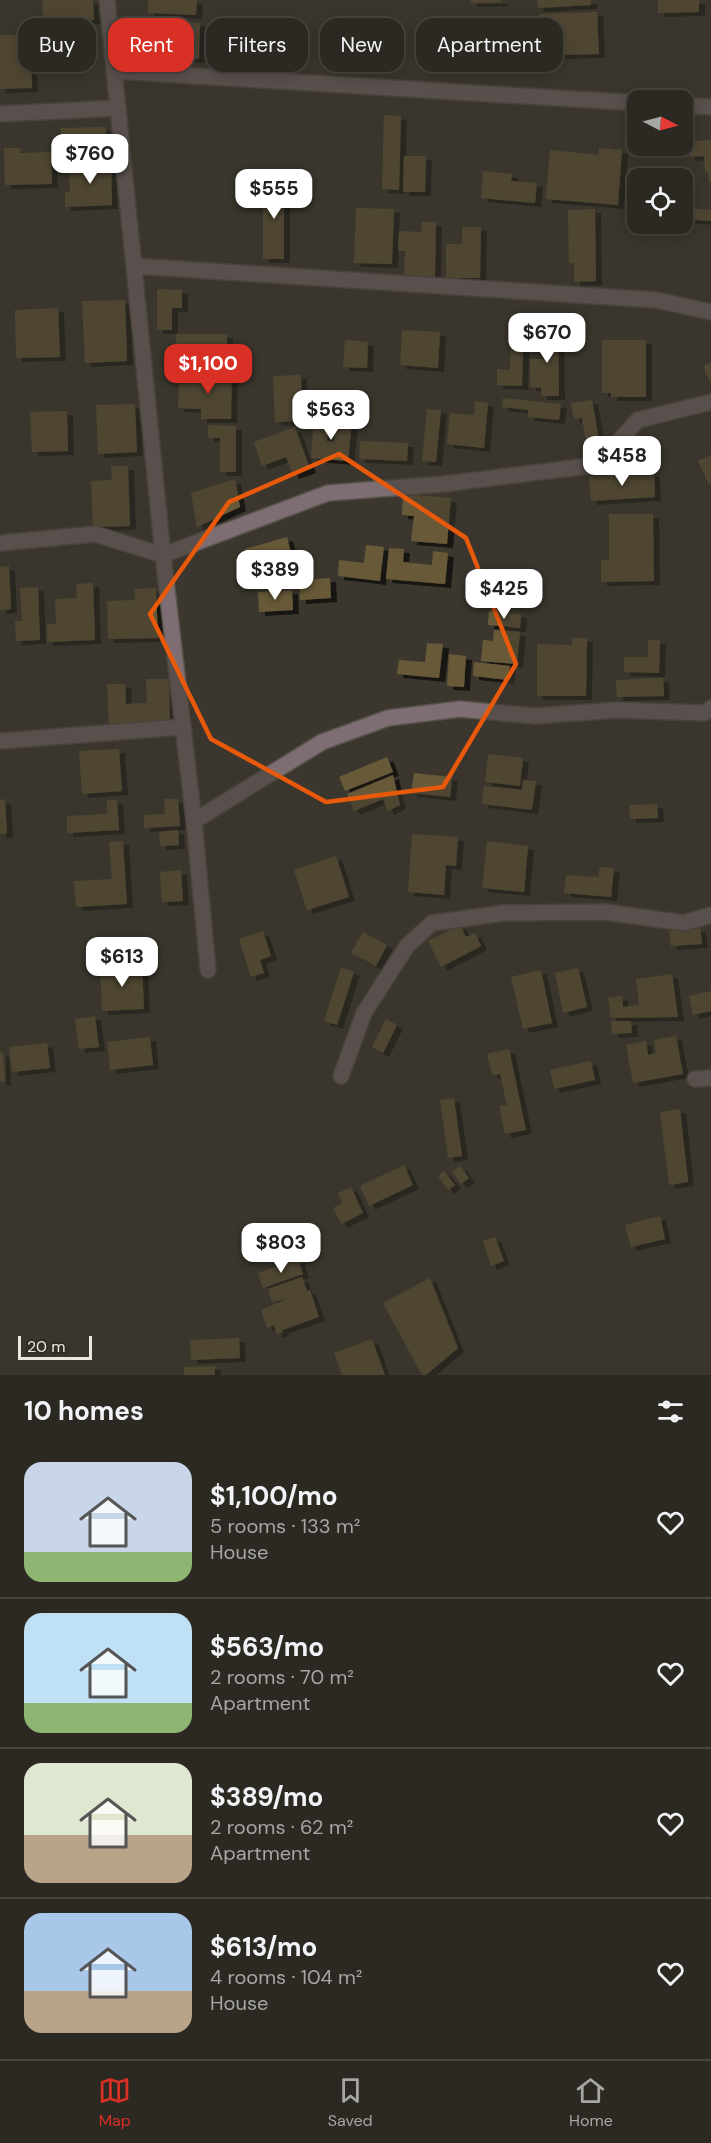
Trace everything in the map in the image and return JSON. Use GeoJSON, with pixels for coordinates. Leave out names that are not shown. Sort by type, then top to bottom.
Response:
{"type":"FeatureCollection","features":[{"type":"Feature","properties":{"kind":"street"},"geometry":{"type":"LineString","coordinates":[[107,0],[109,18]]}},
{"type":"Feature","properties":{"kind":"street"},"geometry":{"type":"LineString","coordinates":[[114,72],[208,970]]}},
{"type":"Feature","properties":{"kind":"street"},"geometry":{"type":"LineString","coordinates":[[131,72],[627,101]]}},
{"type":"Feature","properties":{"kind":"street"},"geometry":{"type":"LineString","coordinates":[[693,106],[711,107]]}},
{"type":"Feature","properties":{"kind":"street"},"geometry":{"type":"LineString","coordinates":[[0,114],[118,108]]}},
{"type":"Feature","properties":{"kind":"street"},"geometry":{"type":"LineString","coordinates":[[134,266],[656,300],[711,312]]}},
{"type":"Feature","properties":{"kind":"street"},"geometry":{"type":"LineString","coordinates":[[0,543],[95,534],[163,555],[328,493],[444,484],[597,465],[638,420],[711,402]]}},
{"type":"Feature","properties":{"kind":"street"},"geometry":{"type":"LineString","coordinates":[[194,821],[322,742],[388,718],[460,709],[535,716],[617,710],[704,713],[711,708]]}},
{"type":"Feature","properties":{"kind":"street"},"geometry":{"type":"LineString","coordinates":[[0,741],[183,727]]}},
{"type":"Feature","properties":{"kind":"street"},"geometry":{"type":"LineString","coordinates":[[341,1076],[364,1013],[407,946],[432,924],[504,914],[605,912],[684,923],[711,915]]}},
{"type":"Feature","properties":{"kind":"street"},"geometry":{"type":"LineString","coordinates":[[695,1079],[711,1077]]}},
{"type":"Feature","properties":{"kind":"highlighted area"},"geometry":{"type":"Polygon","coordinates":[[[339,454],[466,538],[516,664],[443,787],[326,802],[211,739],[150,614],[229,502],[339,454]]]}},
{"type":"Feature","properties":{"kind":"building"},"geometry":{"type":"Polygon","coordinates":[[[42,0],[93,0],[94,18],[44,18],[42,0]]]}},
{"type":"Feature","properties":{"kind":"building"},"geometry":{"type":"Polygon","coordinates":[[[148,0],[197,0],[196,15],[148,13],[148,0]]]}},
{"type":"Feature","properties":{"kind":"building"},"geometry":{"type":"Polygon","coordinates":[[[471,0],[501,0],[502,2],[471,3],[471,0]]]}},
{"type":"Feature","properties":{"kind":"building"},"geometry":{"type":"Polygon","coordinates":[[[537,0],[591,0],[591,5],[538,8],[537,0]]]}},
{"type":"Feature","properties":{"kind":"building"},"geometry":{"type":"Polygon","coordinates":[[[658,0],[699,0],[699,12],[658,13],[658,0]]]}},
{"type":"Feature","properties":{"kind":"building"},"geometry":{"type":"Polygon","coordinates":[[[597,12],[599,54],[563,55],[563,18],[539,18],[539,14],[597,12]]]}},
{"type":"Feature","properties":{"kind":"building"},"geometry":{"type":"Polygon","coordinates":[[[194,23],[200,23],[199,59],[194,59],[194,23]]]}},
{"type":"Feature","properties":{"kind":"building"},"geometry":{"type":"Polygon","coordinates":[[[0,35],[18,35],[18,72],[31,72],[32,88],[0,89],[0,35]]]}},
{"type":"Feature","properties":{"kind":"building"},"geometry":{"type":"Polygon","coordinates":[[[384,115],[401,116],[399,190],[382,189],[384,115]]]}},
{"type":"Feature","properties":{"kind":"building"},"geometry":{"type":"Polygon","coordinates":[[[106,127],[106,143],[61,145],[61,128],[106,127]]]}},
{"type":"Feature","properties":{"kind":"building"},"geometry":{"type":"Polygon","coordinates":[[[711,140],[711,182],[709,182],[708,172],[705,172],[704,156],[689,157],[693,156],[693,142],[711,140]]]}},
{"type":"Feature","properties":{"kind":"building"},"geometry":{"type":"Polygon","coordinates":[[[4,148],[20,148],[21,153],[51,152],[52,184],[5,185],[4,148]]]}},
{"type":"Feature","properties":{"kind":"building"},"geometry":{"type":"Polygon","coordinates":[[[599,148],[622,150],[618,205],[546,199],[550,150],[599,155],[599,148]]]}},
{"type":"Feature","properties":{"kind":"building"},"geometry":{"type":"Polygon","coordinates":[[[404,156],[426,156],[425,192],[403,192],[404,156]]]}},
{"type":"Feature","properties":{"kind":"building"},"geometry":{"type":"Polygon","coordinates":[[[111,163],[112,205],[65,207],[65,192],[70,192],[69,164],[111,163]]]}},
{"type":"Feature","properties":{"kind":"building"},"geometry":{"type":"Polygon","coordinates":[[[483,171],[512,174],[511,181],[537,183],[535,203],[481,198],[483,171]]]}},
{"type":"Feature","properties":{"kind":"building"},"geometry":{"type":"Polygon","coordinates":[[[263,182],[284,182],[284,259],[263,259],[263,182]]]}},
{"type":"Feature","properties":{"kind":"building"},"geometry":{"type":"Polygon","coordinates":[[[356,208],[394,209],[392,264],[354,263],[356,208]]]}},
{"type":"Feature","properties":{"kind":"building"},"geometry":{"type":"Polygon","coordinates":[[[595,209],[596,281],[574,282],[574,263],[569,263],[568,210],[595,209]]]}},
{"type":"Feature","properties":{"kind":"building"},"geometry":{"type":"Polygon","coordinates":[[[693,209],[711,210],[711,221],[693,220],[693,209]]]}},
{"type":"Feature","properties":{"kind":"building"},"geometry":{"type":"Polygon","coordinates":[[[422,222],[436,222],[435,279],[404,278],[405,251],[398,251],[399,231],[421,232],[422,222]]]}},
{"type":"Feature","properties":{"kind":"building"},"geometry":{"type":"Polygon","coordinates":[[[462,227],[481,227],[480,278],[446,278],[446,244],[462,244],[462,227]]]}},
{"type":"Feature","properties":{"kind":"building"},"geometry":{"type":"Polygon","coordinates":[[[157,289],[182,290],[182,308],[172,308],[172,330],[157,330],[157,289]]]}},
{"type":"Feature","properties":{"kind":"building"},"geometry":{"type":"Polygon","coordinates":[[[125,300],[127,361],[85,363],[82,301],[125,300]]]}},
{"type":"Feature","properties":{"kind":"building"},"geometry":{"type":"Polygon","coordinates":[[[58,308],[60,357],[16,358],[15,310],[58,308]]]}},
{"type":"Feature","properties":{"kind":"building"},"geometry":{"type":"Polygon","coordinates":[[[511,322],[524,322],[522,386],[497,385],[497,369],[510,370],[511,322]]]}},
{"type":"Feature","properties":{"kind":"building"},"geometry":{"type":"Polygon","coordinates":[[[558,322],[559,396],[541,396],[541,388],[530,387],[530,359],[545,359],[544,323],[558,322]]]}},
{"type":"Feature","properties":{"kind":"building"},"geometry":{"type":"Polygon","coordinates":[[[402,330],[440,332],[438,368],[400,365],[402,330]]]}},
{"type":"Feature","properties":{"kind":"building"},"geometry":{"type":"Polygon","coordinates":[[[176,334],[227,334],[227,365],[175,365],[176,334]]]}},
{"type":"Feature","properties":{"kind":"building"},"geometry":{"type":"Polygon","coordinates":[[[345,340],[368,342],[367,368],[343,367],[345,340]]]}},
{"type":"Feature","properties":{"kind":"building"},"geometry":{"type":"Polygon","coordinates":[[[602,340],[646,340],[646,397],[611,397],[611,393],[602,393],[602,340]]]}},
{"type":"Feature","properties":{"kind":"building"},"geometry":{"type":"Polygon","coordinates":[[[711,362],[711,384],[703,366],[711,362]]]}},
{"type":"Feature","properties":{"kind":"building"},"geometry":{"type":"Polygon","coordinates":[[[202,372],[232,372],[231,419],[201,419],[201,409],[178,408],[179,377],[202,377],[202,372]]]}},
{"type":"Feature","properties":{"kind":"building"},"geometry":{"type":"Polygon","coordinates":[[[301,375],[302,421],[275,422],[273,376],[301,375]]]}},
{"type":"Feature","properties":{"kind":"building"},"geometry":{"type":"Polygon","coordinates":[[[503,398],[561,404],[559,420],[528,417],[528,410],[502,407],[503,398]]]}},
{"type":"Feature","properties":{"kind":"building"},"geometry":{"type":"Polygon","coordinates":[[[592,400],[600,446],[587,448],[582,418],[574,419],[571,403],[592,400]]]}},
{"type":"Feature","properties":{"kind":"building"},"geometry":{"type":"Polygon","coordinates":[[[475,401],[488,403],[484,448],[447,444],[450,413],[474,415],[475,401]]]}},
{"type":"Feature","properties":{"kind":"building"},"geometry":{"type":"Polygon","coordinates":[[[135,404],[137,452],[98,454],[96,405],[135,404]]]}},
{"type":"Feature","properties":{"kind":"building"},"geometry":{"type":"Polygon","coordinates":[[[427,409],[441,410],[436,462],[422,461],[427,409]]]}},
{"type":"Feature","properties":{"kind":"building"},"geometry":{"type":"Polygon","coordinates":[[[67,411],[68,451],[32,452],[30,412],[67,411]]]}},
{"type":"Feature","properties":{"kind":"building"},"geometry":{"type":"Polygon","coordinates":[[[314,418],[329,420],[327,441],[334,442],[336,420],[352,422],[348,461],[311,458],[314,418]]]}},
{"type":"Feature","properties":{"kind":"building"},"geometry":{"type":"Polygon","coordinates":[[[208,425],[236,426],[236,472],[220,472],[220,438],[208,438],[208,425]]]}},
{"type":"Feature","properties":{"kind":"building"},"geometry":{"type":"Polygon","coordinates":[[[295,427],[310,469],[293,475],[286,457],[262,466],[254,442],[295,427]]]}},
{"type":"Feature","properties":{"kind":"building"},"geometry":{"type":"Polygon","coordinates":[[[360,441],[408,443],[407,461],[359,459],[360,441]]]}},
{"type":"Feature","properties":{"kind":"building"},"geometry":{"type":"Polygon","coordinates":[[[711,455],[711,483],[709,484],[698,461],[711,455]]]}},
{"type":"Feature","properties":{"kind":"building"},"geometry":{"type":"Polygon","coordinates":[[[111,466],[128,466],[130,526],[93,527],[91,481],[112,480],[111,466]]]}},
{"type":"Feature","properties":{"kind":"building"},"geometry":{"type":"Polygon","coordinates":[[[654,473],[655,497],[591,501],[589,476],[654,473]]]}},
{"type":"Feature","properties":{"kind":"building"},"geometry":{"type":"Polygon","coordinates":[[[235,479],[240,507],[197,527],[191,493],[235,479]]]}},
{"type":"Feature","properties":{"kind":"building"},"geometry":{"type":"Polygon","coordinates":[[[403,494],[451,498],[447,544],[411,541],[414,516],[402,515],[403,494]]]}},
{"type":"Feature","properties":{"kind":"building"},"geometry":{"type":"Polygon","coordinates":[[[609,514],[653,514],[654,581],[601,582],[601,560],[609,560],[609,514]]]}},
{"type":"Feature","properties":{"kind":"building"},"geometry":{"type":"Polygon","coordinates":[[[287,537],[291,553],[249,564],[245,549],[287,537]]]}},
{"type":"Feature","properties":{"kind":"building"},"geometry":{"type":"Polygon","coordinates":[[[366,545],[384,547],[380,581],[338,576],[339,560],[364,563],[366,545]]]}},
{"type":"Feature","properties":{"kind":"building"},"geometry":{"type":"Polygon","coordinates":[[[389,548],[404,549],[403,562],[432,565],[433,551],[448,553],[445,584],[386,579],[389,548]]]}},
{"type":"Feature","properties":{"kind":"building"},"geometry":{"type":"Polygon","coordinates":[[[9,566],[11,609],[0,610],[0,567],[9,566]]]}},
{"type":"Feature","properties":{"kind":"building"},"geometry":{"type":"Polygon","coordinates":[[[330,578],[331,598],[300,600],[299,580],[330,578]]]}},
{"type":"Feature","properties":{"kind":"building"},"geometry":{"type":"Polygon","coordinates":[[[93,583],[95,640],[47,642],[47,624],[56,624],[55,599],[77,598],[76,584],[93,583]]]}},
{"type":"Feature","properties":{"kind":"building"},"geometry":{"type":"Polygon","coordinates":[[[38,587],[40,640],[16,641],[15,621],[22,621],[20,588],[38,587]]]}},
{"type":"Feature","properties":{"kind":"building"},"geometry":{"type":"Polygon","coordinates":[[[156,588],[158,638],[108,639],[107,601],[135,600],[134,589],[156,588]]]}},
{"type":"Feature","properties":{"kind":"building"},"geometry":{"type":"Polygon","coordinates":[[[292,590],[293,610],[259,612],[258,592],[292,590]]]}},
{"type":"Feature","properties":{"kind":"building"},"geometry":{"type":"Polygon","coordinates":[[[489,611],[521,614],[520,628],[488,625],[489,611]]]}},
{"type":"Feature","properties":{"kind":"building"},"geometry":{"type":"Polygon","coordinates":[[[494,630],[520,632],[517,664],[481,661],[483,640],[493,641],[494,630]]]}},
{"type":"Feature","properties":{"kind":"building"},"geometry":{"type":"Polygon","coordinates":[[[572,638],[587,638],[586,696],[537,696],[537,644],[572,645],[572,638]]]}},
{"type":"Feature","properties":{"kind":"building"},"geometry":{"type":"Polygon","coordinates":[[[648,640],[660,640],[659,673],[624,672],[624,657],[648,657],[648,640]]]}},
{"type":"Feature","properties":{"kind":"building"},"geometry":{"type":"Polygon","coordinates":[[[427,643],[443,644],[439,678],[397,674],[399,660],[425,662],[427,643]]]}},
{"type":"Feature","properties":{"kind":"building"},"geometry":{"type":"Polygon","coordinates":[[[449,654],[466,656],[464,687],[447,686],[449,654]]]}},
{"type":"Feature","properties":{"kind":"building"},"geometry":{"type":"Polygon","coordinates":[[[474,662],[510,666],[508,680],[473,676],[474,662]]]}},
{"type":"Feature","properties":{"kind":"building"},"geometry":{"type":"Polygon","coordinates":[[[663,678],[664,696],[617,697],[616,680],[663,678]]]}},
{"type":"Feature","properties":{"kind":"building"},"geometry":{"type":"Polygon","coordinates":[[[146,679],[169,679],[170,725],[109,727],[107,684],[125,684],[126,704],[147,703],[146,679]]]}},
{"type":"Feature","properties":{"kind":"building"},"geometry":{"type":"Polygon","coordinates":[[[119,749],[122,791],[82,794],[79,751],[119,749]]]}},
{"type":"Feature","properties":{"kind":"building"},"geometry":{"type":"Polygon","coordinates":[[[488,754],[523,758],[520,786],[485,782],[488,754]]]}},
{"type":"Feature","properties":{"kind":"building"},"geometry":{"type":"Polygon","coordinates":[[[387,757],[393,772],[345,791],[339,777],[387,757]]]}},
{"type":"Feature","properties":{"kind":"building"},"geometry":{"type":"Polygon","coordinates":[[[414,773],[452,777],[450,797],[411,793],[414,773]]]}},
{"type":"Feature","properties":{"kind":"building"},"geometry":{"type":"Polygon","coordinates":[[[393,775],[400,805],[388,811],[383,799],[354,811],[347,794],[393,775]]]}},
{"type":"Feature","properties":{"kind":"building"},"geometry":{"type":"Polygon","coordinates":[[[523,780],[536,781],[532,810],[482,804],[484,786],[522,790],[523,780]]]}},
{"type":"Feature","properties":{"kind":"building"},"geometry":{"type":"Polygon","coordinates":[[[5,799],[7,833],[0,834],[0,800],[5,799]]]}},
{"type":"Feature","properties":{"kind":"building"},"geometry":{"type":"Polygon","coordinates":[[[164,799],[178,799],[180,826],[144,828],[144,815],[165,814],[164,799]]]}},
{"type":"Feature","properties":{"kind":"building"},"geometry":{"type":"Polygon","coordinates":[[[107,800],[117,800],[119,830],[67,833],[67,816],[107,814],[107,800]]]}},
{"type":"Feature","properties":{"kind":"building"},"geometry":{"type":"Polygon","coordinates":[[[657,804],[658,818],[630,819],[629,805],[657,804]]]}},
{"type":"Feature","properties":{"kind":"building"},"geometry":{"type":"Polygon","coordinates":[[[178,830],[179,845],[160,846],[159,832],[178,830]]]}},
{"type":"Feature","properties":{"kind":"building"},"geometry":{"type":"Polygon","coordinates":[[[412,834],[458,837],[456,866],[446,865],[444,895],[408,892],[412,834]]]}},
{"type":"Feature","properties":{"kind":"building"},"geometry":{"type":"Polygon","coordinates":[[[123,841],[127,904],[76,907],[74,881],[112,879],[109,842],[123,841]]]}},
{"type":"Feature","properties":{"kind":"building"},"geometry":{"type":"Polygon","coordinates":[[[487,841],[528,846],[524,892],[482,888],[487,841]]]}},
{"type":"Feature","properties":{"kind":"building"},"geometry":{"type":"Polygon","coordinates":[[[336,856],[349,897],[307,910],[294,870],[336,856]]]}},
{"type":"Feature","properties":{"kind":"building"},"geometry":{"type":"Polygon","coordinates":[[[600,867],[614,868],[611,897],[564,893],[566,875],[598,877],[600,867]]]}},
{"type":"Feature","properties":{"kind":"building"},"geometry":{"type":"Polygon","coordinates":[[[181,870],[183,901],[162,902],[160,872],[181,870]]]}},
{"type":"Feature","properties":{"kind":"building"},"geometry":{"type":"Polygon","coordinates":[[[460,925],[466,937],[475,933],[481,946],[441,967],[428,941],[460,925]]]}},
{"type":"Feature","properties":{"kind":"building"},"geometry":{"type":"Polygon","coordinates":[[[700,928],[702,944],[671,946],[669,931],[700,928]]]}},
{"type":"Feature","properties":{"kind":"building"},"geometry":{"type":"Polygon","coordinates":[[[263,931],[271,956],[260,960],[264,973],[251,977],[239,939],[263,931]]]}},
{"type":"Feature","properties":{"kind":"building"},"geometry":{"type":"Polygon","coordinates":[[[363,932],[387,945],[376,966],[351,953],[363,932]]]}},
{"type":"Feature","properties":{"kind":"building"},"geometry":{"type":"Polygon","coordinates":[[[142,965],[144,1009],[102,1011],[100,968],[142,965]]]}},
{"type":"Feature","properties":{"kind":"building"},"geometry":{"type":"Polygon","coordinates":[[[341,967],[354,972],[337,1025],[324,1021],[341,967]]]}},
{"type":"Feature","properties":{"kind":"building"},"geometry":{"type":"Polygon","coordinates":[[[578,968],[587,1007],[563,1013],[555,973],[578,968]]]}},
{"type":"Feature","properties":{"kind":"building"},"geometry":{"type":"Polygon","coordinates":[[[541,970],[552,1023],[523,1029],[511,977],[541,970]]]}},
{"type":"Feature","properties":{"kind":"building"},"geometry":{"type":"Polygon","coordinates":[[[672,974],[678,1017],[611,1018],[608,998],[622,996],[623,1007],[639,1005],[636,979],[672,974]]]}},
{"type":"Feature","properties":{"kind":"building"},"geometry":{"type":"Polygon","coordinates":[[[711,991],[711,1011],[693,1015],[689,996],[711,991]]]}},
{"type":"Feature","properties":{"kind":"building"},"geometry":{"type":"Polygon","coordinates":[[[95,1016],[99,1047],[79,1049],[75,1019],[95,1016]]]}},
{"type":"Feature","properties":{"kind":"building"},"geometry":{"type":"Polygon","coordinates":[[[386,1019],[397,1025],[383,1053],[372,1047],[386,1019]]]}},
{"type":"Feature","properties":{"kind":"building"},"geometry":{"type":"Polygon","coordinates":[[[611,1021],[631,1021],[632,1033],[612,1034],[611,1021]]]}},
{"type":"Feature","properties":{"kind":"building"},"geometry":{"type":"Polygon","coordinates":[[[676,1036],[683,1074],[633,1083],[626,1045],[646,1041],[648,1055],[656,1053],[654,1040],[676,1036]]]}},
{"type":"Feature","properties":{"kind":"building"},"geometry":{"type":"Polygon","coordinates":[[[150,1037],[153,1065],[110,1070],[107,1042],[150,1037]]]}},
{"type":"Feature","properties":{"kind":"building"},"geometry":{"type":"Polygon","coordinates":[[[47,1043],[50,1068],[12,1072],[9,1047],[47,1043]]]}},
{"type":"Feature","properties":{"kind":"building"},"geometry":{"type":"Polygon","coordinates":[[[509,1049],[526,1130],[505,1134],[499,1106],[507,1105],[500,1074],[492,1075],[487,1054],[509,1049]]]}},
{"type":"Feature","properties":{"kind":"building"},"geometry":{"type":"Polygon","coordinates":[[[3,1052],[5,1081],[0,1082],[0,1053],[3,1052]]]}},
{"type":"Feature","properties":{"kind":"building"},"geometry":{"type":"Polygon","coordinates":[[[591,1061],[595,1080],[554,1089],[550,1070],[591,1061]]]}},
{"type":"Feature","properties":{"kind":"building"},"geometry":{"type":"Polygon","coordinates":[[[454,1098],[462,1156],[448,1158],[440,1100],[454,1098]]]}},
{"type":"Feature","properties":{"kind":"building"},"geometry":{"type":"Polygon","coordinates":[[[680,1109],[688,1182],[669,1185],[660,1112],[680,1109]]]}},
{"type":"Feature","properties":{"kind":"building"},"geometry":{"type":"Polygon","coordinates":[[[404,1165],[413,1185],[369,1206],[360,1186],[404,1165]]]}},
{"type":"Feature","properties":{"kind":"building"},"geometry":{"type":"Polygon","coordinates":[[[460,1166],[469,1178],[461,1184],[452,1172],[460,1166]]]}},
{"type":"Feature","properties":{"kind":"building"},"geometry":{"type":"Polygon","coordinates":[[[444,1171],[455,1185],[448,1190],[438,1176],[444,1171]]]}},
{"type":"Feature","properties":{"kind":"building"},"geometry":{"type":"Polygon","coordinates":[[[351,1187],[363,1213],[341,1224],[333,1208],[343,1203],[338,1193],[351,1187]]]}},
{"type":"Feature","properties":{"kind":"building"},"geometry":{"type":"Polygon","coordinates":[[[660,1216],[665,1239],[631,1247],[625,1225],[660,1216]]]}},
{"type":"Feature","properties":{"kind":"building"},"geometry":{"type":"Polygon","coordinates":[[[495,1237],[504,1261],[491,1266],[483,1241],[495,1237]]]}},
{"type":"Feature","properties":{"kind":"building"},"geometry":{"type":"Polygon","coordinates":[[[298,1259],[303,1274],[263,1288],[258,1273],[298,1259]]]}},
{"type":"Feature","properties":{"kind":"building"},"geometry":{"type":"Polygon","coordinates":[[[302,1277],[307,1291],[310,1290],[319,1317],[282,1330],[283,1332],[277,1334],[274,1325],[267,1328],[261,1310],[287,1299],[272,1302],[268,1289],[302,1277]]]}},
{"type":"Feature","properties":{"kind":"building"},"geometry":{"type":"Polygon","coordinates":[[[430,1278],[458,1348],[426,1375],[422,1375],[383,1303],[430,1278]]]}},
{"type":"Feature","properties":{"kind":"building"},"geometry":{"type":"Polygon","coordinates":[[[239,1338],[240,1358],[191,1360],[190,1340],[239,1338]]]}},
{"type":"Feature","properties":{"kind":"building"},"geometry":{"type":"Polygon","coordinates":[[[372,1339],[385,1375],[342,1375],[334,1353],[372,1339]]]}},
{"type":"Feature","properties":{"kind":"building"},"geometry":{"type":"Polygon","coordinates":[[[215,1366],[215,1375],[184,1375],[184,1367],[215,1366]]]}}]}
